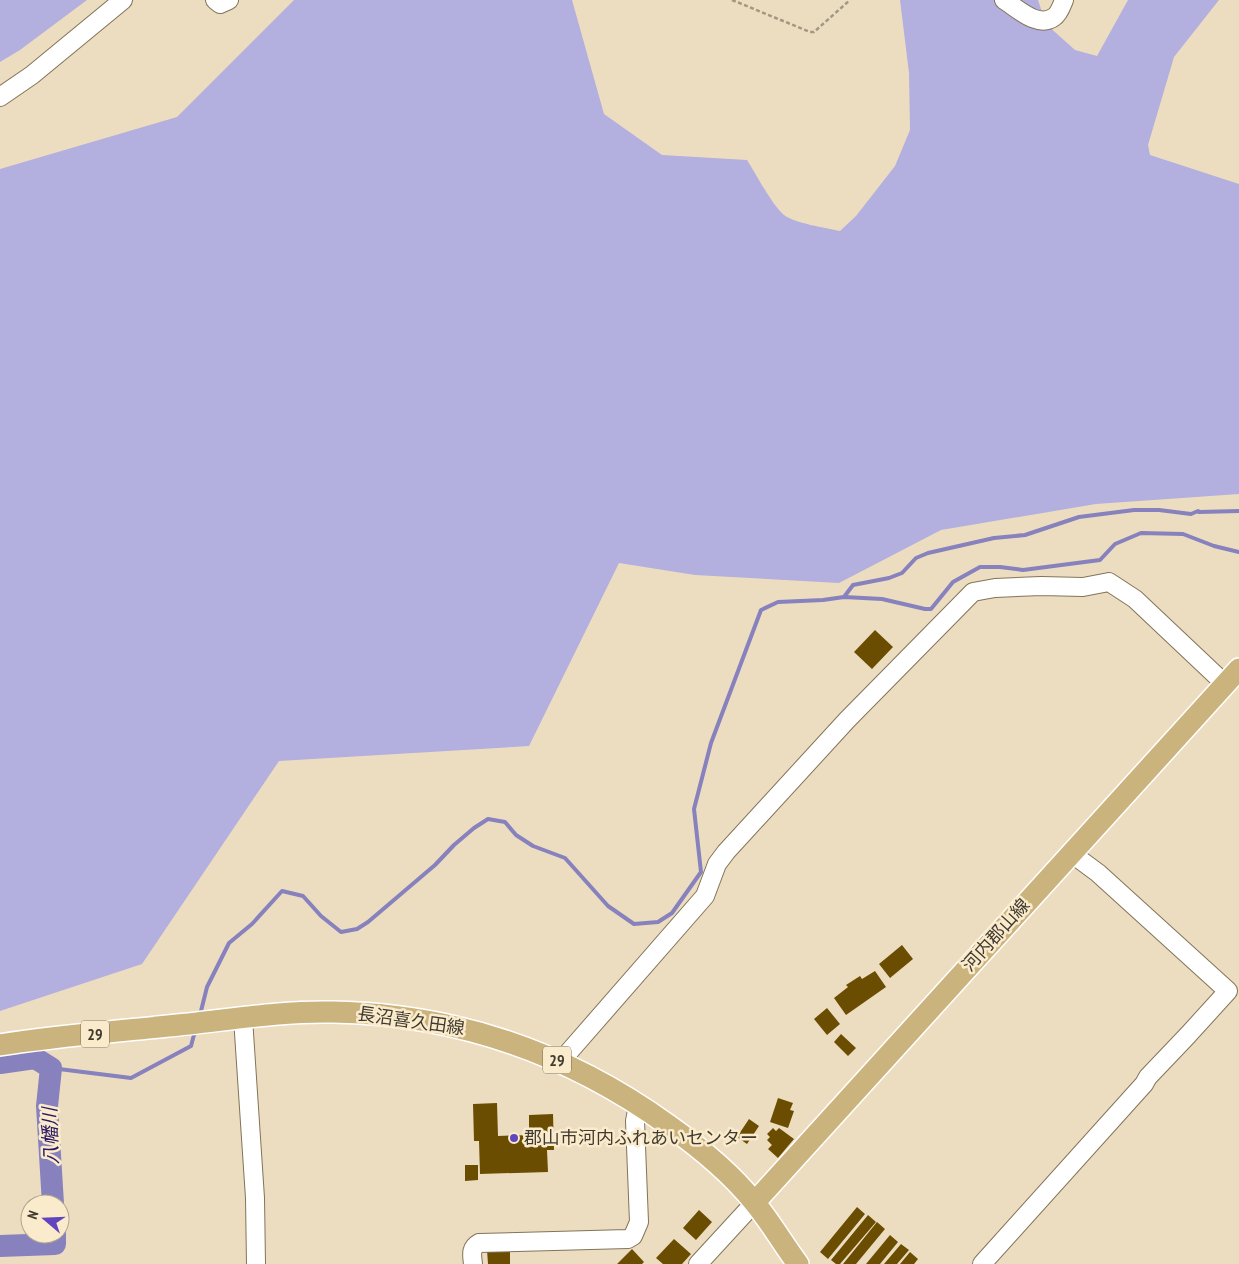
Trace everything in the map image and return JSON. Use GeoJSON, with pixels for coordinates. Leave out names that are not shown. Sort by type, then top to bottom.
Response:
{"type":"FeatureCollection","features":[{"type":"Feature","properties":{"kind":"main road","name":"河内郡山線"},"geometry":{"type":"LineString","coordinates":[[755,1202],[1232,676]]}},
{"type":"Feature","properties":{"kind":"main road","name":"長沼喜久田線"},"geometry":{"type":"LineString","coordinates":[[0,1045],[243,1018],[331,1012],[426,1020],[493,1035],[561,1061],[591,1076],[638,1105],[687,1139],[711,1158],[755,1202],[798,1264]]}},
{"type":"Feature","properties":{"kind":"street"},"geometry":{"type":"LineString","coordinates":[[0,97],[32,75],[123,0]]}},
{"type":"Feature","properties":{"kind":"street"},"geometry":{"type":"LineString","coordinates":[[215,0],[220,4],[229,0]]}},
{"type":"Feature","properties":{"kind":"street"},"geometry":{"type":"LineString","coordinates":[[1004,0],[1035,20],[1045,21],[1054,17],[1064,0]]}},
{"type":"Feature","properties":{"kind":"street"},"geometry":{"type":"LineString","coordinates":[[561,1061],[705,896],[716,864],[726,852],[847,720],[973,592],[995,588],[1083,587],[1109,582],[1232,676]]}},
{"type":"Feature","properties":{"kind":"street"},"geometry":{"type":"LineString","coordinates":[[982,1264],[1228,990],[1098,874],[1071,853]]}},
{"type":"Feature","properties":{"kind":"street"},"geometry":{"type":"LineString","coordinates":[[243,1018],[255,1198],[256,1264]]}},
{"type":"Feature","properties":{"kind":"street"},"geometry":{"type":"LineString","coordinates":[[473,1264],[472,1249],[479,1243],[628,1239],[633,1236],[638,1226],[635,1120],[638,1105]]}},
{"type":"Feature","properties":{"kind":"street"},"geometry":{"type":"LineString","coordinates":[[698,1264],[755,1202]]}},
{"type":"Feature","properties":{"kind":"path"},"geometry":{"type":"LineString","coordinates":[[732,0],[814,32],[850,0]]}},
{"type":"Feature","properties":{"kind":"shaded area"},"geometry":{"type":"Polygon","coordinates":[[[0,0],[87,0],[20,50],[0,62],[0,0]]]}},
{"type":"Feature","properties":{"kind":"shaded area"},"geometry":{"type":"Polygon","coordinates":[[[294,0],[572,0],[604,114],[662,155],[747,160],[769,197],[784,215],[802,223],[840,231],[856,216],[895,166],[910,130],[909,73],[900,0],[1038,0],[1046,24],[1075,50],[1097,56],[1128,0],[1219,0],[1174,57],[1148,145],[1150,155],[1239,184],[1239,494],[1096,504],[941,530],[839,583],[695,575],[619,563],[529,746],[279,761],[142,964],[0,1011],[0,169],[177,117],[294,0]]]}},
{"type":"Feature","properties":{"kind":"building"},"geometry":{"type":"Polygon","coordinates":[[[875,630],[893,647],[872,669],[854,652],[875,630]]]}},
{"type":"Feature","properties":{"kind":"building"},"geometry":{"type":"Polygon","coordinates":[[[902,945],[913,959],[890,978],[879,964],[902,945]]]}},
{"type":"Feature","properties":{"kind":"building"},"geometry":{"type":"Polygon","coordinates":[[[875,971],[886,987],[846,1015],[834,998],[848,987],[846,985],[860,976],[862,979],[875,971]]]}},
{"type":"Feature","properties":{"kind":"building"},"geometry":{"type":"Polygon","coordinates":[[[827,1008],[840,1024],[827,1035],[814,1019],[827,1008]]]}},
{"type":"Feature","properties":{"kind":"building"},"geometry":{"type":"Polygon","coordinates":[[[841,1034],[856,1048],[848,1056],[834,1042],[841,1034]]]}},
{"type":"Feature","properties":{"kind":"building"},"geometry":{"type":"Polygon","coordinates":[[[778,1098],[793,1103],[790,1110],[794,1111],[788,1128],[770,1122],[778,1098]]]}},
{"type":"Feature","properties":{"kind":"building","name":"郡山市河内ふれあいセンター"},"geometry":{"type":"Polygon","coordinates":[[[497,1103],[498,1136],[529,1135],[529,1115],[553,1114],[554,1150],[547,1150],[548,1172],[480,1174],[479,1141],[474,1141],[473,1104],[497,1103]]]}},
{"type":"Feature","properties":{"kind":"building"},"geometry":{"type":"Polygon","coordinates":[[[749,1119],[759,1126],[747,1144],[737,1137],[749,1119]]]}},
{"type":"Feature","properties":{"kind":"building"},"geometry":{"type":"Polygon","coordinates":[[[773,1128],[776,1131],[779,1128],[794,1139],[778,1158],[768,1149],[772,1145],[767,1140],[770,1137],[767,1134],[773,1128]]]}},
{"type":"Feature","properties":{"kind":"building"},"geometry":{"type":"Polygon","coordinates":[[[465,1165],[478,1165],[478,1180],[465,1181],[465,1165]]]}},
{"type":"Feature","properties":{"kind":"building"},"geometry":{"type":"Polygon","coordinates":[[[857,1207],[865,1214],[828,1259],[820,1252],[857,1207]]]}},
{"type":"Feature","properties":{"kind":"building"},"geometry":{"type":"Polygon","coordinates":[[[699,1210],[712,1222],[696,1240],[683,1228],[699,1210]]]}},
{"type":"Feature","properties":{"kind":"building"},"geometry":{"type":"Polygon","coordinates":[[[868,1215],[876,1222],[840,1264],[836,1264],[831,1260],[868,1215]]]}},
{"type":"Feature","properties":{"kind":"building"},"geometry":{"type":"Polygon","coordinates":[[[877,1222],[885,1229],[856,1264],[843,1264],[877,1222]]]}},
{"type":"Feature","properties":{"kind":"building"},"geometry":{"type":"Polygon","coordinates":[[[890,1235],[898,1242],[880,1264],[866,1264],[890,1235]]]}},
{"type":"Feature","properties":{"kind":"building"},"geometry":{"type":"Polygon","coordinates":[[[674,1239],[691,1254],[682,1264],[663,1264],[656,1258],[674,1239]]]}},
{"type":"Feature","properties":{"kind":"building"},"geometry":{"type":"Polygon","coordinates":[[[901,1244],[909,1250],[897,1264],[884,1264],[901,1244]]]}},
{"type":"Feature","properties":{"kind":"building"},"geometry":{"type":"Polygon","coordinates":[[[510,1248],[510,1264],[488,1264],[487,1250],[510,1248]]]}},
{"type":"Feature","properties":{"kind":"building"},"geometry":{"type":"Polygon","coordinates":[[[632,1249],[644,1262],[642,1264],[617,1264],[632,1249]]]}},
{"type":"Feature","properties":{"kind":"building"},"geometry":{"type":"Polygon","coordinates":[[[910,1252],[918,1259],[914,1264],[900,1264],[910,1252]]]}},
{"type":"Feature","properties":{"kind":"waterway"},"geometry":{"type":"LineString","coordinates":[[844,597],[853,585],[889,578],[902,573],[916,558],[928,553],[994,538],[1025,535],[1079,517],[1134,510],[1159,510],[1191,514],[1198,511],[1239,511]]}},
{"type":"Feature","properties":{"kind":"waterway"},"geometry":{"type":"LineString","coordinates":[[200,1015],[207,987],[229,943],[252,924],[282,891],[303,896],[321,916],[341,932],[357,929],[368,922],[435,865],[474,828],[488,819],[505,822],[516,835],[533,846],[565,858],[608,906],[634,924],[658,922],[672,913],[701,872],[694,809],[711,743],[761,610],[778,602],[844,597],[882,599],[931,609],[953,582],[980,567],[1023,570],[1100,560],[1115,544],[1141,533],[1183,534],[1214,546],[1239,552]]}},
{"type":"Feature","properties":{"kind":"waterway"},"geometry":{"type":"LineString","coordinates":[[51,1068],[131,1078],[191,1046],[195,1031]]}},
{"type":"Feature","properties":{"kind":"waterway","name":"八幡川"},"geometry":{"type":"LineString","coordinates":[[0,1063],[35,1058],[51,1068],[47,1106],[52,1194]]}},
{"type":"Feature","properties":{"kind":"waterway","name":"八幡川"},"geometry":{"type":"LineString","coordinates":[[0,1246],[55,1244]]}},
{"type":"Feature","properties":{"kind":"place","name":"郡山市河内ふれあいセンター"},"geometry":{"type":"Point","coordinates":[514,1138]}}]}
